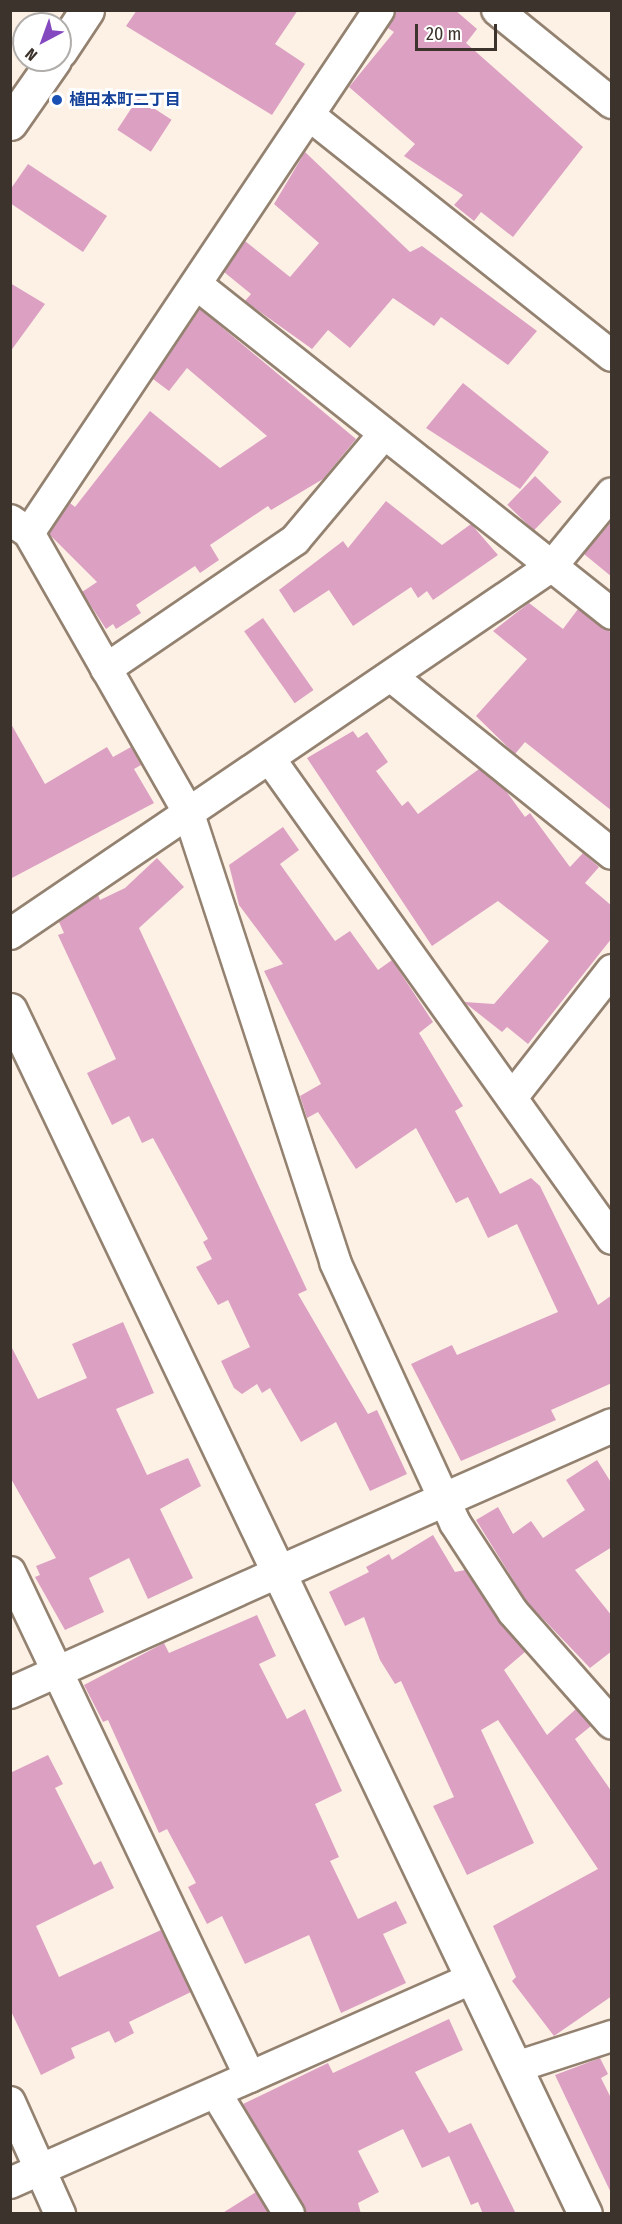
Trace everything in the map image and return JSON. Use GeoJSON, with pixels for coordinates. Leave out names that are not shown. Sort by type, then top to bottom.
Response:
{"type":"FeatureCollection","features":[{"type":"Feature","properties":{"kind":"street"},"geometry":{"type":"LineString","coordinates":[[72,33],[87,10]]}},
{"type":"Feature","properties":{"kind":"street"},"geometry":{"type":"LineString","coordinates":[[379,10],[196,284],[20,526],[189,814],[335,1262],[444,1500],[513,1612],[600,1692],[612,1724]]}},
{"type":"Feature","properties":{"kind":"street"},"geometry":{"type":"LineString","coordinates":[[497,10],[612,103]]}},
{"type":"Feature","properties":{"kind":"street"},"geometry":{"type":"LineString","coordinates":[[10,123],[46,72]]}},
{"type":"Feature","properties":{"kind":"street"},"geometry":{"type":"LineString","coordinates":[[309,115],[612,356]]}},
{"type":"Feature","properties":{"kind":"street"},"geometry":{"type":"LineString","coordinates":[[196,284],[612,614]]}},
{"type":"Feature","properties":{"kind":"street"},"geometry":{"type":"LineString","coordinates":[[106,669],[295,540],[384,434]]}},
{"type":"Feature","properties":{"kind":"street"},"geometry":{"type":"LineString","coordinates":[[10,934],[552,567],[612,493]]}},
{"type":"Feature","properties":{"kind":"street"},"geometry":{"type":"LineString","coordinates":[[392,677],[612,854]]}},
{"type":"Feature","properties":{"kind":"street"},"geometry":{"type":"LineString","coordinates":[[270,759],[607,1222]]}},
{"type":"Feature","properties":{"kind":"street"},"geometry":{"type":"LineString","coordinates":[[514,1095],[612,970]]}},
{"type":"Feature","properties":{"kind":"street"},"geometry":{"type":"LineString","coordinates":[[10,1010],[281,1571],[585,2214]]}},
{"type":"Feature","properties":{"kind":"street"},"geometry":{"type":"LineString","coordinates":[[10,1693],[612,1425]]}},
{"type":"Feature","properties":{"kind":"street"},"geometry":{"type":"LineString","coordinates":[[10,1572],[250,2077]]}},
{"type":"Feature","properties":{"kind":"street"},"geometry":{"type":"LineString","coordinates":[[10,2183],[473,1978]]}},
{"type":"Feature","properties":{"kind":"street"},"geometry":{"type":"LineString","coordinates":[[516,2067],[612,2036]]}},
{"type":"Feature","properties":{"kind":"street"},"geometry":{"type":"LineString","coordinates":[[216,2093],[289,2214]]}},
{"type":"Feature","properties":{"kind":"street"},"geometry":{"type":"LineString","coordinates":[[10,2102],[42,2169],[60,2214]]}},
{"type":"Feature","properties":{"kind":"building"},"geometry":{"type":"Polygon","coordinates":[[[137,10],[298,10],[275,44],[305,64],[272,115],[126,26],[137,10]]]}},
{"type":"Feature","properties":{"kind":"building"},"geometry":{"type":"Polygon","coordinates":[[[396,10],[455,10],[477,29],[466,43],[583,147],[513,237],[481,212],[474,221],[454,205],[463,195],[404,156],[415,144],[349,87],[394,32],[388,28],[396,10]]]}},
{"type":"Feature","properties":{"kind":"building"},"geometry":{"type":"Polygon","coordinates":[[[138,98],[172,120],[151,152],[117,130],[138,98]]]}},
{"type":"Feature","properties":{"kind":"building"},"geometry":{"type":"Polygon","coordinates":[[[305,152],[410,252],[422,246],[537,331],[508,365],[441,317],[434,326],[393,298],[350,348],[328,330],[312,349],[245,301],[251,294],[224,272],[245,241],[290,277],[319,243],[274,204],[305,152]]]}},
{"type":"Feature","properties":{"kind":"building"},"geometry":{"type":"Polygon","coordinates":[[[28,164],[107,216],[83,252],[10,203],[10,190],[28,164]]]}},
{"type":"Feature","properties":{"kind":"building"},"geometry":{"type":"Polygon","coordinates":[[[10,283],[45,304],[10,352],[10,283]]]}},
{"type":"Feature","properties":{"kind":"building"},"geometry":{"type":"Polygon","coordinates":[[[200,309],[356,439],[323,479],[271,510],[268,506],[210,545],[219,560],[200,573],[195,566],[136,605],[141,613],[116,629],[113,624],[106,629],[82,592],[97,582],[49,534],[70,503],[75,507],[150,411],[220,468],[267,436],[187,368],[169,391],[153,379],[200,309]]]}},
{"type":"Feature","properties":{"kind":"building"},"geometry":{"type":"Polygon","coordinates":[[[463,383],[549,452],[520,489],[426,428],[463,383]]]}},
{"type":"Feature","properties":{"kind":"building"},"geometry":{"type":"Polygon","coordinates":[[[535,476],[562,502],[534,530],[507,505],[535,476]]]}},
{"type":"Feature","properties":{"kind":"building"},"geometry":{"type":"Polygon","coordinates":[[[386,501],[442,545],[471,524],[498,555],[433,600],[427,591],[418,598],[411,587],[353,626],[329,590],[294,613],[279,590],[343,541],[348,548],[386,501]]]}},
{"type":"Feature","properties":{"kind":"building"},"geometry":{"type":"Polygon","coordinates":[[[612,521],[612,577],[584,554],[612,521]]]}},
{"type":"Feature","properties":{"kind":"building"},"geometry":{"type":"Polygon","coordinates":[[[529,603],[563,629],[578,609],[612,633],[612,811],[525,742],[515,754],[476,716],[527,659],[493,631],[529,603]]]}},
{"type":"Feature","properties":{"kind":"building"},"geometry":{"type":"Polygon","coordinates":[[[263,618],[313,690],[295,703],[244,631],[263,618]]]}},
{"type":"Feature","properties":{"kind":"building"},"geometry":{"type":"Polygon","coordinates":[[[10,722],[45,784],[107,747],[113,757],[131,747],[141,765],[134,769],[154,803],[10,879],[10,722]]]}},
{"type":"Feature","properties":{"kind":"building"},"geometry":{"type":"Polygon","coordinates":[[[353,731],[358,738],[367,732],[388,762],[376,771],[402,806],[408,801],[418,814],[479,769],[506,791],[525,817],[530,813],[570,867],[583,853],[599,867],[585,883],[612,906],[612,938],[528,1044],[507,1027],[502,1032],[464,1002],[494,1004],[549,941],[498,901],[432,946],[307,758],[353,731]]]}},
{"type":"Feature","properties":{"kind":"building"},"geometry":{"type":"Polygon","coordinates":[[[283,827],[299,850],[280,864],[335,941],[350,931],[378,970],[392,960],[433,1022],[419,1033],[463,1106],[455,1111],[500,1194],[531,1178],[540,1186],[598,1305],[612,1295],[612,1383],[551,1410],[556,1420],[461,1461],[411,1364],[452,1345],[457,1355],[558,1312],[517,1224],[488,1238],[468,1197],[456,1203],[416,1128],[356,1169],[318,1112],[307,1118],[300,1096],[321,1084],[264,971],[283,964],[239,905],[229,865],[283,827]]]}},
{"type":"Feature","properties":{"kind":"building"},"geometry":{"type":"Polygon","coordinates":[[[157,858],[184,887],[139,928],[307,1290],[298,1294],[368,1414],[377,1410],[407,1474],[370,1491],[336,1422],[301,1442],[270,1388],[262,1393],[257,1384],[242,1394],[234,1388],[221,1361],[250,1347],[228,1300],[218,1305],[196,1267],[212,1259],[203,1242],[208,1239],[153,1138],[142,1143],[129,1116],[112,1125],[87,1073],[116,1059],[58,935],[64,933],[59,922],[98,895],[100,900],[125,888],[157,858]]]}},
{"type":"Feature","properties":{"kind":"building"},"geometry":{"type":"Polygon","coordinates":[[[123,1322],[154,1393],[116,1409],[147,1475],[188,1458],[201,1486],[160,1509],[193,1578],[148,1599],[129,1558],[89,1578],[104,1612],[65,1630],[35,1577],[40,1575],[36,1566],[56,1558],[10,1477],[10,1344],[38,1399],[87,1378],[72,1344],[123,1322]]]}},
{"type":"Feature","properties":{"kind":"building"},"geometry":{"type":"Polygon","coordinates":[[[597,1460],[612,1484],[612,1547],[575,1570],[612,1616],[612,1651],[590,1668],[527,1602],[476,1520],[498,1507],[513,1534],[531,1521],[543,1538],[585,1510],[566,1480],[597,1460]]]}},
{"type":"Feature","properties":{"kind":"building"},"geometry":{"type":"Polygon","coordinates":[[[433,1535],[455,1572],[465,1570],[525,1652],[504,1670],[547,1735],[576,1709],[591,1726],[575,1739],[612,1792],[612,1996],[554,2036],[512,1981],[516,1977],[493,1926],[598,1869],[498,1720],[481,1730],[534,1843],[467,1875],[433,1806],[454,1797],[401,1681],[395,1684],[380,1660],[364,1617],[345,1626],[329,1592],[369,1572],[366,1567],[389,1554],[392,1560],[433,1535]]]}},
{"type":"Feature","properties":{"kind":"building"},"geometry":{"type":"Polygon","coordinates":[[[257,1615],[276,1656],[259,1664],[287,1719],[305,1709],[342,1791],[315,1804],[339,1857],[330,1861],[358,1919],[396,1901],[407,1923],[383,1934],[406,1983],[341,2013],[309,1935],[245,1964],[222,1916],[207,1924],[188,1887],[196,1883],[167,1829],[159,1833],[108,1720],[103,1722],[84,1685],[164,1643],[169,1653],[257,1615]]]}},
{"type":"Feature","properties":{"kind":"building"},"geometry":{"type":"Polygon","coordinates":[[[48,1755],[63,1784],[55,1788],[94,1865],[101,1861],[114,1888],[36,1926],[59,1977],[161,1930],[191,1992],[129,2022],[134,2033],[115,2043],[109,2031],[71,2048],[75,2058],[41,2075],[10,2009],[10,1773],[48,1755]]]}},
{"type":"Feature","properties":{"kind":"building"},"geometry":{"type":"Polygon","coordinates":[[[449,2019],[463,2050],[415,2072],[449,2133],[471,2123],[516,2214],[483,2214],[478,2202],[471,2205],[449,2156],[422,2168],[403,2129],[358,2151],[379,2192],[358,2203],[361,2214],[306,2214],[243,2104],[328,2063],[333,2073],[449,2019]]]}},
{"type":"Feature","properties":{"kind":"building"},"geometry":{"type":"Polygon","coordinates":[[[600,2058],[608,2074],[601,2078],[612,2100],[612,2195],[555,2075],[600,2058]]]}},
{"type":"Feature","properties":{"kind":"building"},"geometry":{"type":"Polygon","coordinates":[[[256,2192],[269,2214],[221,2214],[256,2192]]]}},
{"type":"Feature","properties":{"kind":"place","name":"植田本町二丁目"},"geometry":{"type":"Point","coordinates":[57,100]}}]}
